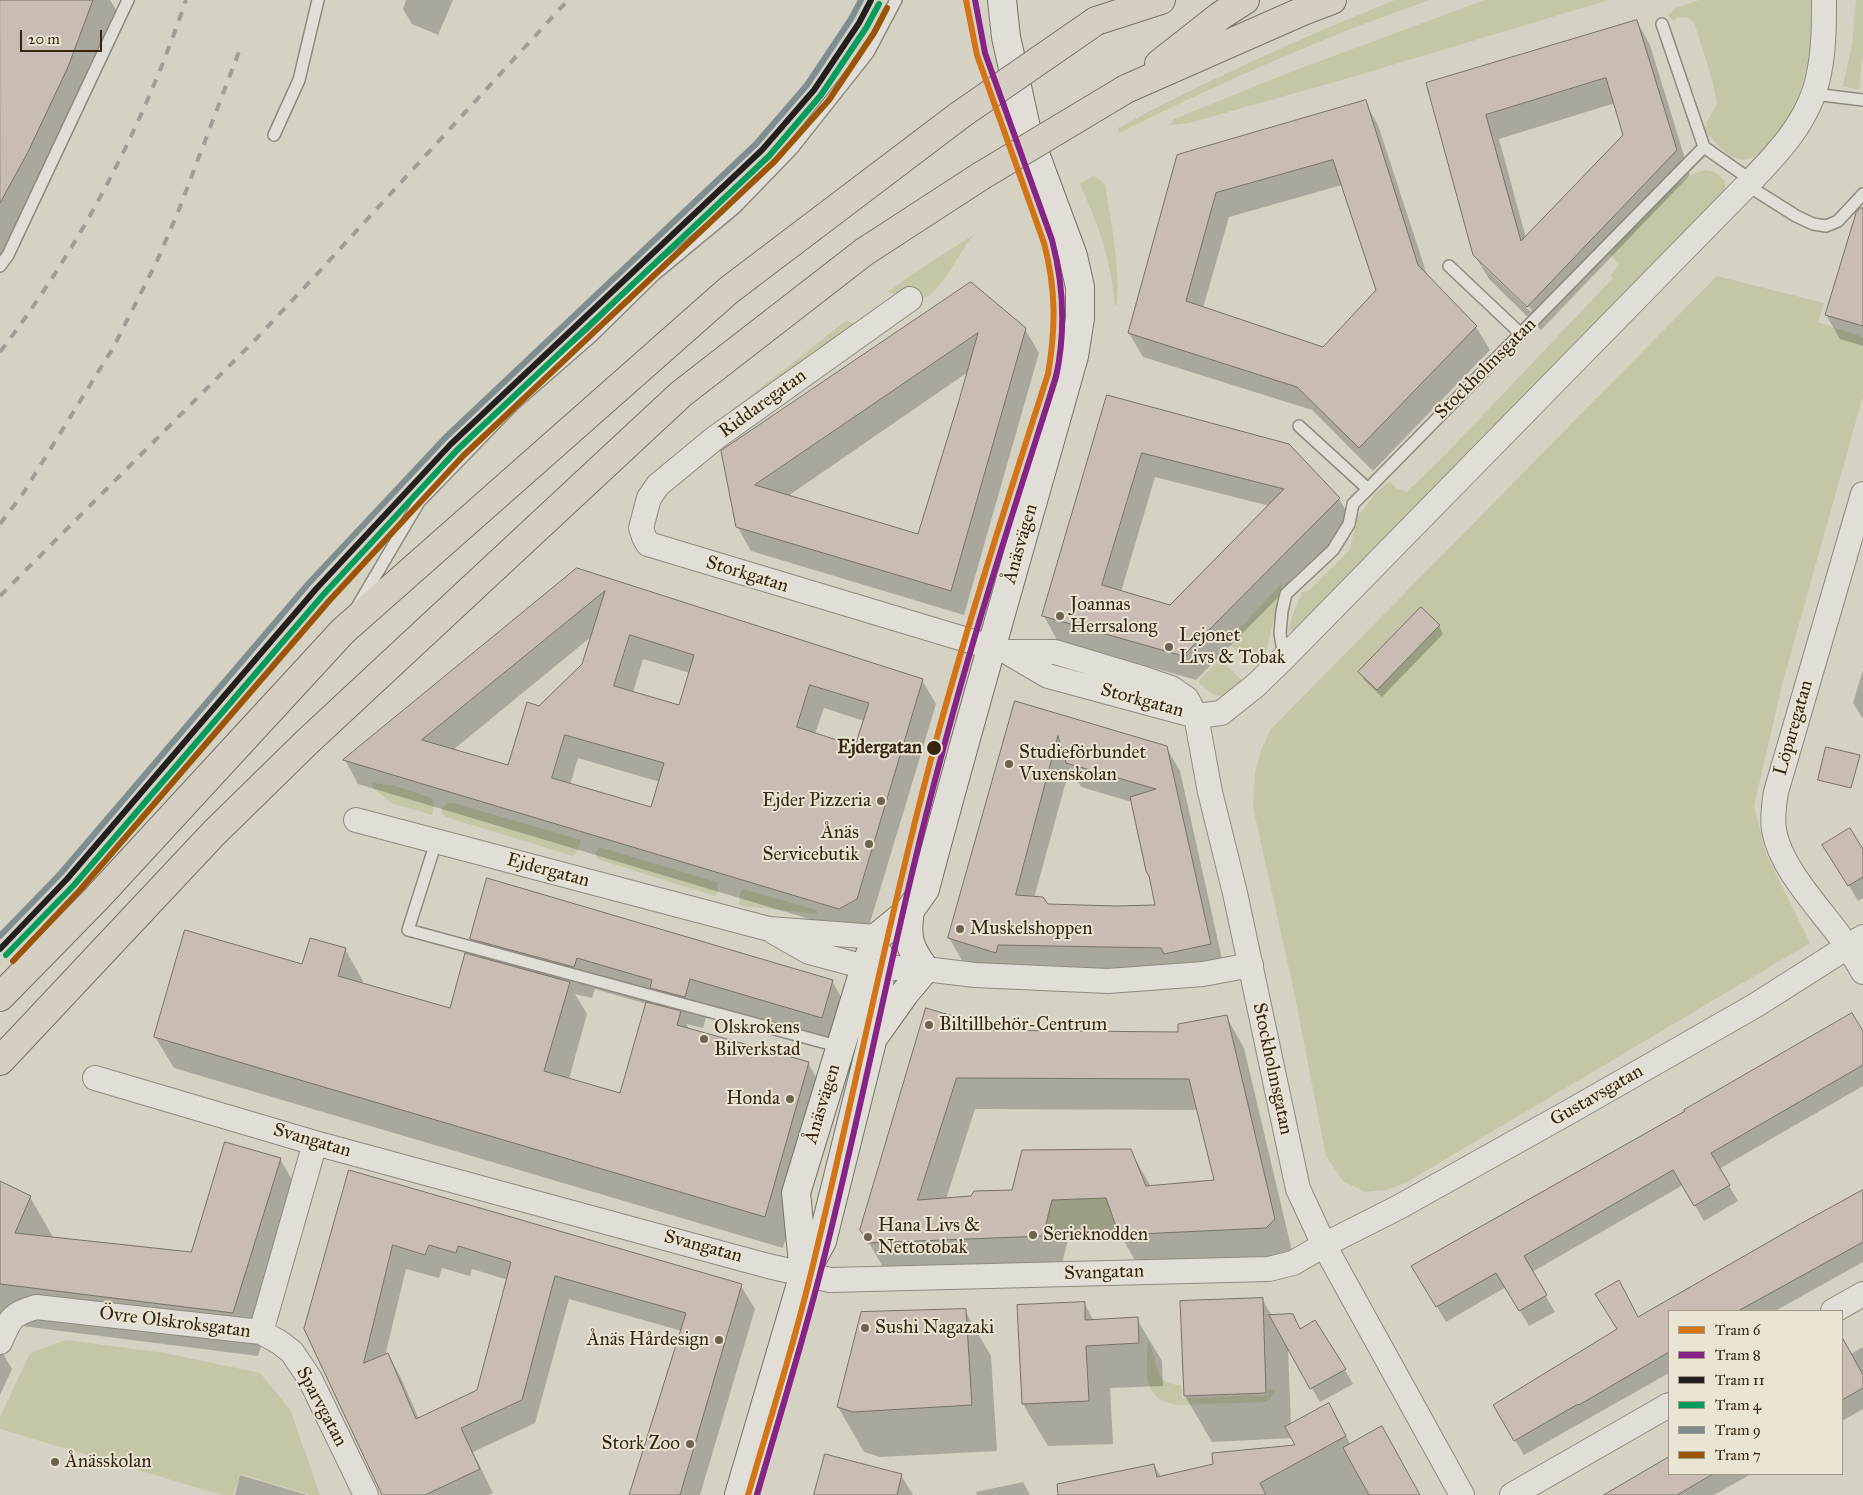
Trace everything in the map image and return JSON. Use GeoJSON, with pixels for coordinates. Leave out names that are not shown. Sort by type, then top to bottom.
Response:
{"type":"FeatureCollection","features":[{"type":"Feature","properties":{"kind":"highway"},"geometry":{"type":"LineString","coordinates":[[0,997],[96,899],[343,631],[729,290],[960,115],[1096,21],[1123,0]]}},
{"type":"Feature","properties":{"kind":"highway"},"geometry":{"type":"LineString","coordinates":[[1096,21],[1162,0]]}},
{"type":"Feature","properties":{"kind":"highway"},"geometry":{"type":"LineString","coordinates":[[0,1061],[214,833],[292,756],[682,394],[864,252],[982,176],[1126,89],[1220,16],[1245,0]]}},
{"type":"Feature","properties":{"kind":"highway"},"geometry":{"type":"LineString","coordinates":[[1126,89],[1332,0]]}},
{"type":"Feature","properties":{"kind":"street","name":"Ånäsvägen"},"geometry":{"type":"LineString","coordinates":[[740,1495],[804,1274],[822,1241],[872,1041],[873,968],[876,937],[910,910],[924,889],[976,698],[999,650],[1074,356],[1080,318],[1080,287],[1073,256],[1027,132],[1006,37],[1002,0]]}},
{"type":"Feature","properties":{"kind":"street"},"geometry":{"type":"LineString","coordinates":[[1196,716],[1221,713],[1255,686],[1284,658],[1786,142],[1805,114],[1814,94],[1819,74],[1824,30],[1824,0]]}},
{"type":"Feature","properties":{"kind":"street","name":"Riddaregatan"},"geometry":{"type":"LineString","coordinates":[[641,528],[649,498],[658,486],[676,469],[715,438],[910,299]]}},
{"type":"Feature","properties":{"kind":"street","name":"Löparegatan"},"geometry":{"type":"LineString","coordinates":[[1863,494],[1823,626],[1773,808],[1775,831],[1783,854],[1800,885],[1856,942],[1863,972]]}},
{"type":"Feature","properties":{"kind":"street","name":"Storkgatan"},"geometry":{"type":"LineString","coordinates":[[641,528],[648,544],[999,650],[1048,676],[1196,716]]}},
{"type":"Feature","properties":{"kind":"street","name":"Stockholmsgatan"},"geometry":{"type":"LineString","coordinates":[[1196,716],[1210,792],[1251,966],[1298,1189],[1324,1245],[1462,1495]]}},
{"type":"Feature","properties":{"kind":"street","name":"Ejdergatan"},"geometry":{"type":"LineString","coordinates":[[356,820],[769,929],[876,937]]}},
{"type":"Feature","properties":{"kind":"street","name":"Ånäsvägen"},"geometry":{"type":"LineString","coordinates":[[872,1041],[925,968],[910,946],[907,930],[910,910]]}},
{"type":"Feature","properties":{"kind":"street","name":"Ejdergatan"},"geometry":{"type":"LineString","coordinates":[[769,929],[809,952],[873,968],[925,968],[975,975],[1108,981],[1194,975],[1251,966]]}},
{"type":"Feature","properties":{"kind":"street","name":"Gustavsgatan"},"geometry":{"type":"LineString","coordinates":[[1324,1245],[1399,1207],[1569,1112],[1756,1005],[1856,942]]}},
{"type":"Feature","properties":{"kind":"street","name":"Ånäsvägen"},"geometry":{"type":"LineString","coordinates":[[804,1274],[796,1193],[841,1047],[873,968]]}},
{"type":"Feature","properties":{"kind":"street","name":"Svangatan"},"geometry":{"type":"LineString","coordinates":[[95,1078],[316,1143],[830,1280],[1269,1269],[1293,1264],[1324,1245]]}},
{"type":"Feature","properties":{"kind":"street","name":"Övre Olskroksgatan"},"geometry":{"type":"LineString","coordinates":[[0,1342],[8,1324],[17,1312],[36,1306],[260,1332],[316,1143]]}},
{"type":"Feature","properties":{"kind":"street"},"geometry":{"type":"LineString","coordinates":[[1835,1310],[1863,1294]]}},
{"type":"Feature","properties":{"kind":"street","name":"Sparvgatan"},"geometry":{"type":"LineString","coordinates":[[260,1332],[279,1342],[292,1352],[310,1379],[366,1495]]}},
{"type":"Feature","properties":{"kind":"street"},"geometry":{"type":"LineString","coordinates":[[1512,1495],[1668,1406]]}},
{"type":"Feature","properties":{"kind":"lane"},"geometry":{"type":"LineString","coordinates":[[0,266],[8,255],[128,0]]}},
{"type":"Feature","properties":{"kind":"lane"},"geometry":{"type":"LineString","coordinates":[[274,135],[299,80],[318,0]]}},
{"type":"Feature","properties":{"kind":"lane"},"geometry":{"type":"LineString","coordinates":[[343,631],[419,502],[514,404],[593,335],[654,275],[736,208],[792,149],[868,53],[896,0]]}},
{"type":"Feature","properties":{"kind":"lane"},"geometry":{"type":"LineString","coordinates":[[1662,24],[1704,147],[1796,216],[1813,224],[1826,226],[1838,221],[1863,194]]}},
{"type":"Feature","properties":{"kind":"lane"},"geometry":{"type":"LineString","coordinates":[[1814,94],[1863,100]]}},
{"type":"Feature","properties":{"kind":"lane","name":"Stockholmsgatan"},"geometry":{"type":"LineString","coordinates":[[1284,658],[1280,633],[1286,594],[1333,550],[1349,524],[1354,504],[1704,147]]}},
{"type":"Feature","properties":{"kind":"lane"},"geometry":{"type":"LineString","coordinates":[[1449,266],[1521,334]]}},
{"type":"Feature","properties":{"kind":"lane"},"geometry":{"type":"LineString","coordinates":[[1300,426],[1368,489]]}},
{"type":"Feature","properties":{"kind":"lane"},"geometry":{"type":"LineString","coordinates":[[436,842],[408,930],[841,1047]]}},
{"type":"Feature","properties":{"kind":"green space"},"geometry":{"type":"Polygon","coordinates":[[[1395,0],[1430,0],[1350,29],[1272,62],[1195,96],[1119,133],[1118,128],[1220,76],[1324,29],[1395,0]]]}},
{"type":"Feature","properties":{"kind":"green space"},"geometry":{"type":"Polygon","coordinates":[[[1485,0],[1609,0],[1352,77],[1189,123],[1170,125],[1174,119],[1293,71],[1485,0]]]}},
{"type":"Feature","properties":{"kind":"green space"},"geometry":{"type":"Polygon","coordinates":[[[1699,0],[1811,0],[1812,19],[1809,57],[1799,93],[1792,111],[1782,127],[1767,147],[1752,158],[1743,160],[1733,157],[1723,150],[1703,129],[1717,104],[1712,79],[1694,22],[1686,17],[1677,18],[1673,21],[1668,15],[1676,8],[1699,0]]]}},
{"type":"Feature","properties":{"kind":"green space"},"geometry":{"type":"Polygon","coordinates":[[[1856,0],[1863,0],[1863,51],[1859,90],[1843,86],[1852,45],[1856,0]]]}},
{"type":"Feature","properties":{"kind":"green space"},"geometry":{"type":"Polygon","coordinates":[[[1707,170],[1715,172],[1725,181],[1725,193],[1295,630],[1288,631],[1302,592],[1310,590],[1349,551],[1358,516],[1376,493],[1390,481],[1396,488],[1407,492],[1447,453],[1613,278],[1610,276],[1619,265],[1610,254],[1642,218],[1681,181],[1707,170]]]}},
{"type":"Feature","properties":{"kind":"green space"},"geometry":{"type":"Polygon","coordinates":[[[1094,176],[1105,184],[1116,259],[1118,290],[1117,305],[1115,306],[1111,273],[1103,243],[1080,184],[1094,176]]]}},
{"type":"Feature","properties":{"kind":"green space"},"geometry":{"type":"Polygon","coordinates":[[[975,234],[942,282],[927,297],[919,301],[901,293],[888,292],[923,267],[975,234]]]}},
{"type":"Feature","properties":{"kind":"green space"},"geometry":{"type":"Polygon","coordinates":[[[1717,276],[1824,303],[1818,322],[1863,337],[1863,396],[1783,681],[1754,806],[1766,854],[1810,943],[1407,1182],[1387,1190],[1365,1192],[1343,1181],[1326,1156],[1293,987],[1253,807],[1255,772],[1262,748],[1271,729],[1717,276]]]}},
{"type":"Feature","properties":{"kind":"green space"},"geometry":{"type":"Polygon","coordinates":[[[847,320],[853,324],[852,328],[646,484],[645,482],[651,474],[847,320]]]}},
{"type":"Feature","properties":{"kind":"green space"},"geometry":{"type":"Polygon","coordinates":[[[1282,583],[1265,657],[1259,665],[1252,665],[1227,642],[1282,583]]]}},
{"type":"Feature","properties":{"kind":"green space"},"geometry":{"type":"Polygon","coordinates":[[[1219,659],[1243,681],[1225,694],[1216,695],[1198,682],[1219,659]]]}},
{"type":"Feature","properties":{"kind":"green space"},"geometry":{"type":"Polygon","coordinates":[[[372,783],[393,785],[432,798],[434,804],[432,815],[391,803],[373,788],[372,783]]]}},
{"type":"Feature","properties":{"kind":"green space"},"geometry":{"type":"Polygon","coordinates":[[[448,803],[454,803],[581,840],[573,856],[446,817],[442,814],[441,810],[448,803]]]}},
{"type":"Feature","properties":{"kind":"green space"},"geometry":{"type":"Polygon","coordinates":[[[599,847],[717,882],[718,892],[715,896],[597,859],[596,852],[599,847]]]}},
{"type":"Feature","properties":{"kind":"green space"},"geometry":{"type":"Polygon","coordinates":[[[743,889],[817,910],[818,914],[742,906],[739,904],[740,893],[743,889]]]}},
{"type":"Feature","properties":{"kind":"green space"},"geometry":{"type":"Polygon","coordinates":[[[1106,1198],[1119,1235],[1043,1236],[1052,1200],[1106,1198]]]}},
{"type":"Feature","properties":{"kind":"green space"},"geometry":{"type":"Polygon","coordinates":[[[66,1340],[165,1353],[260,1373],[290,1409],[320,1495],[311,1495],[240,1474],[233,1495],[222,1495],[0,1429],[0,1417],[30,1353],[66,1340]]]}},
{"type":"Feature","properties":{"kind":"green space"},"geometry":{"type":"Polygon","coordinates":[[[1148,1341],[1152,1348],[1160,1376],[1164,1381],[1171,1384],[1181,1385],[1182,1398],[1268,1395],[1268,1389],[1275,1390],[1270,1399],[1265,1402],[1179,1405],[1167,1402],[1152,1391],[1148,1383],[1148,1341]]]}},
{"type":"Feature","properties":{"kind":"building"},"geometry":{"type":"Polygon","coordinates":[[[0,0],[93,0],[68,67],[27,154],[0,203],[0,0]]]}},
{"type":"Feature","properties":{"kind":"building"},"geometry":{"type":"Polygon","coordinates":[[[1637,20],[1677,150],[1527,307],[1473,255],[1426,83],[1637,20]],[[1606,78],[1486,115],[1521,241],[1623,135],[1606,78]]]}},
{"type":"Feature","properties":{"kind":"building"},"geometry":{"type":"Polygon","coordinates":[[[1366,100],[1418,265],[1477,326],[1359,448],[1297,387],[1128,333],[1177,155],[1366,100]],[[1333,160],[1216,193],[1186,301],[1323,347],[1376,290],[1333,160]]]}},
{"type":"Feature","properties":{"kind":"building"},"geometry":{"type":"Polygon","coordinates":[[[1860,208],[1863,208],[1863,326],[1825,315],[1856,213],[1860,208]]]}},
{"type":"Feature","properties":{"kind":"building"},"geometry":{"type":"Polygon","coordinates":[[[971,282],[1026,328],[951,591],[736,527],[721,451],[971,282]],[[978,333],[755,485],[918,534],[978,333]]]}},
{"type":"Feature","properties":{"kind":"building"},"geometry":{"type":"Polygon","coordinates":[[[1107,395],[1289,444],[1340,498],[1183,656],[1042,616],[1107,395]],[[1142,453],[1102,585],[1170,605],[1284,489],[1142,453]]]}},
{"type":"Feature","properties":{"kind":"building"},"geometry":{"type":"Polygon","coordinates":[[[577,568],[923,679],[857,899],[839,909],[343,760],[577,568]],[[605,591],[422,740],[508,765],[527,702],[539,706],[582,664],[605,591]],[[630,635],[614,686],[679,705],[694,655],[630,635]],[[810,685],[797,727],[855,746],[869,703],[810,685]],[[565,735],[552,778],[651,807],[664,763],[565,735]]]}},
{"type":"Feature","properties":{"kind":"building"},"geometry":{"type":"Polygon","coordinates":[[[1421,607],[1440,625],[1377,690],[1358,672],[1421,607]]]}},
{"type":"Feature","properties":{"kind":"building"},"geometry":{"type":"Polygon","coordinates":[[[1015,701],[1167,746],[1211,944],[1164,954],[1161,948],[998,945],[996,953],[948,938],[1015,701]],[[1058,736],[1016,895],[1043,897],[1048,904],[1155,905],[1130,797],[1156,789],[1066,763],[1058,736]]]}},
{"type":"Feature","properties":{"kind":"building"},"geometry":{"type":"Polygon","coordinates":[[[1826,747],[1860,755],[1851,788],[1818,780],[1826,747]]]}},
{"type":"Feature","properties":{"kind":"building"},"geometry":{"type":"Polygon","coordinates":[[[1850,828],[1863,849],[1863,877],[1848,886],[1822,845],[1850,828]]]}},
{"type":"Feature","properties":{"kind":"building"},"geometry":{"type":"Polygon","coordinates":[[[487,878],[833,980],[822,1018],[690,979],[685,997],[650,988],[652,980],[577,958],[574,967],[470,939],[487,878]]]}},
{"type":"Feature","properties":{"kind":"building"},"geometry":{"type":"Polygon","coordinates":[[[185,930],[302,964],[310,938],[346,948],[338,976],[450,1008],[465,953],[570,982],[544,1071],[620,1093],[646,1002],[681,1011],[677,1025],[809,1062],[765,1217],[154,1037],[185,930]]]}},
{"type":"Feature","properties":{"kind":"building"},"geometry":{"type":"Polygon","coordinates":[[[926,1008],[973,1022],[971,1030],[1178,1032],[1178,1024],[1227,1015],[1275,1219],[1266,1228],[1119,1235],[1106,1198],[1052,1200],[1043,1236],[868,1243],[860,1230],[926,1008]],[[957,1078],[918,1200],[971,1196],[974,1191],[1012,1190],[1022,1150],[1131,1149],[1146,1186],[1214,1180],[1189,1079],[957,1078]]]}},
{"type":"Feature","properties":{"kind":"building"},"geometry":{"type":"Polygon","coordinates":[[[1852,1013],[1863,1031],[1863,1065],[1711,1153],[1730,1185],[1694,1206],[1673,1170],[1524,1256],[1547,1295],[1519,1311],[1496,1273],[1436,1307],[1411,1266],[1685,1111],[1852,1013]]]}},
{"type":"Feature","properties":{"kind":"building"},"geometry":{"type":"Polygon","coordinates":[[[225,1142],[281,1158],[233,1313],[0,1284],[0,1181],[31,1196],[15,1233],[191,1252],[225,1142]]]}},
{"type":"Feature","properties":{"kind":"building"},"geometry":{"type":"Polygon","coordinates":[[[349,1170],[742,1284],[680,1495],[629,1495],[686,1313],[555,1276],[522,1400],[461,1428],[480,1469],[425,1495],[382,1495],[304,1329],[349,1170]],[[393,1245],[364,1363],[388,1353],[416,1419],[477,1390],[511,1262],[458,1246],[456,1253],[429,1245],[425,1255],[393,1245]]]}},
{"type":"Feature","properties":{"kind":"building"},"geometry":{"type":"Polygon","coordinates":[[[1863,1190],[1863,1242],[1740,1310],[1668,1310],[1668,1353],[1514,1441],[1493,1405],[1617,1329],[1595,1294],[1619,1280],[1638,1317],[1863,1190]]]}},
{"type":"Feature","properties":{"kind":"building"},"geometry":{"type":"Polygon","coordinates":[[[1263,1298],[1266,1393],[1184,1396],[1180,1301],[1263,1298]]]}},
{"type":"Feature","properties":{"kind":"building"},"geometry":{"type":"Polygon","coordinates":[[[1085,1302],[1085,1320],[1138,1317],[1139,1343],[1086,1346],[1089,1401],[1022,1404],[1017,1305],[1085,1302]]]}},
{"type":"Feature","properties":{"kind":"building"},"geometry":{"type":"Polygon","coordinates":[[[966,1309],[972,1405],[853,1412],[837,1407],[861,1312],[966,1309]]]}},
{"type":"Feature","properties":{"kind":"building"},"geometry":{"type":"Polygon","coordinates":[[[1293,1314],[1300,1329],[1315,1320],[1346,1369],[1310,1389],[1269,1315],[1293,1314]]]}},
{"type":"Feature","properties":{"kind":"building"},"geometry":{"type":"Polygon","coordinates":[[[1843,1339],[1863,1375],[1863,1388],[1843,1399],[1843,1339]]]}},
{"type":"Feature","properties":{"kind":"building"},"geometry":{"type":"Polygon","coordinates":[[[1329,1403],[1346,1436],[1260,1483],[1266,1495],[1058,1495],[1057,1484],[1154,1464],[1157,1477],[1213,1464],[1212,1453],[1295,1445],[1285,1427],[1329,1403]]]}},
{"type":"Feature","properties":{"kind":"building"},"geometry":{"type":"Polygon","coordinates":[[[1382,1426],[1420,1495],[1369,1495],[1343,1448],[1382,1426]]]}},
{"type":"Feature","properties":{"kind":"building"},"geometry":{"type":"Polygon","coordinates":[[[825,1454],[902,1474],[897,1495],[814,1495],[825,1454]]]}},
{"type":"Feature","properties":{"kind":"building"},"geometry":{"type":"Polygon","coordinates":[[[1668,1458],[1668,1475],[1711,1475],[1677,1495],[1604,1495],[1668,1458]]]}},
{"type":"Feature","properties":{"kind":"railway"},"geometry":{"type":"LineString","coordinates":[[0,352],[57,270],[107,184],[150,94],[186,0]]}},
{"type":"Feature","properties":{"kind":"railway"},"geometry":{"type":"LineString","coordinates":[[0,596],[256,339],[568,0]]}},
{"type":"Feature","properties":{"kind":"railway"},"geometry":{"type":"LineString","coordinates":[[0,524],[22,495],[113,348],[157,261],[178,212],[240,49]]}},
{"type":"Feature","properties":{"kind":"tram line","name":"9"},"geometry":{"type":"LineString","coordinates":[[0,936],[61,873],[309,583],[445,438],[756,144],[807,85],[851,19],[861,0]]}},
{"type":"Feature","properties":{"kind":"tram line","name":"11"},"geometry":{"type":"LineString","coordinates":[[0,949],[67,879],[316,589],[451,444],[762,150],[814,90],[859,23],[871,0]]}},
{"type":"Feature","properties":{"kind":"tram line","name":"6"},"geometry":{"type":"LineString","coordinates":[[748,1495],[810,1279],[888,935],[934,748],[974,607],[1048,374],[1051,357],[1053,292],[1044,243],[977,55],[966,0]]}},
{"type":"Feature","properties":{"kind":"tram line","name":"8"},"geometry":{"type":"LineString","coordinates":[[757,1495],[801,1345],[825,1254],[911,875],[943,750],[983,609],[1056,377],[1059,360],[1062,308],[1056,257],[1052,240],[985,53],[975,0]]}},
{"type":"Feature","properties":{"kind":"tram line","name":"4"},"geometry":{"type":"LineString","coordinates":[[6,955],[74,885],[323,595],[457,450],[769,156],[821,95],[866,28],[879,4]]}},
{"type":"Feature","properties":{"kind":"tram line","name":"7"},"geometry":{"type":"LineString","coordinates":[[13,961],[80,890],[329,601],[463,456],[775,161],[829,100],[874,33],[887,8]]}},
{"type":"Feature","properties":{"kind":"place","name":"Joannas Herrsalong"},"geometry":{"type":"Point","coordinates":[1060,616]}},
{"type":"Feature","properties":{"kind":"place","name":"Lejonet Livs & Tobak"},"geometry":{"type":"Point","coordinates":[1169,647]}},
{"type":"Feature","properties":{"kind":"place","name":"Ejdergatan"},"geometry":{"type":"Point","coordinates":[934,748]}},
{"type":"Feature","properties":{"kind":"place","name":"Studieförbundet Vuxenskolan"},"geometry":{"type":"Point","coordinates":[1009,764]}},
{"type":"Feature","properties":{"kind":"place","name":"Ejder Pizzeria"},"geometry":{"type":"Point","coordinates":[881,801]}},
{"type":"Feature","properties":{"kind":"place","name":"Ånäs Servicebutik"},"geometry":{"type":"Point","coordinates":[869,844]}},
{"type":"Feature","properties":{"kind":"place","name":"Muskelshoppen"},"geometry":{"type":"Point","coordinates":[960,929]}},
{"type":"Feature","properties":{"kind":"place","name":"Biltillbehör-Centrum"},"geometry":{"type":"Point","coordinates":[929,1025]}},
{"type":"Feature","properties":{"kind":"place","name":"Olskrokens Bilverkstad"},"geometry":{"type":"Point","coordinates":[704,1039]}},
{"type":"Feature","properties":{"kind":"place","name":"Honda"},"geometry":{"type":"Point","coordinates":[790,1099]}},
{"type":"Feature","properties":{"kind":"place","name":"Serieknodden"},"geometry":{"type":"Point","coordinates":[1033,1235]}},
{"type":"Feature","properties":{"kind":"place","name":"Hana Livs & Nettotobak"},"geometry":{"type":"Point","coordinates":[868,1237]}},
{"type":"Feature","properties":{"kind":"place","name":"Sushi Nagazaki"},"geometry":{"type":"Point","coordinates":[865,1328]}},
{"type":"Feature","properties":{"kind":"place","name":"Ånäs Hårdesign"},"geometry":{"type":"Point","coordinates":[719,1340]}},
{"type":"Feature","properties":{"kind":"place","name":"Stork Zoo"},"geometry":{"type":"Point","coordinates":[690,1444]}},
{"type":"Feature","properties":{"kind":"place","name":"Ånässkolan"},"geometry":{"type":"Point","coordinates":[55,1462]}}]}
